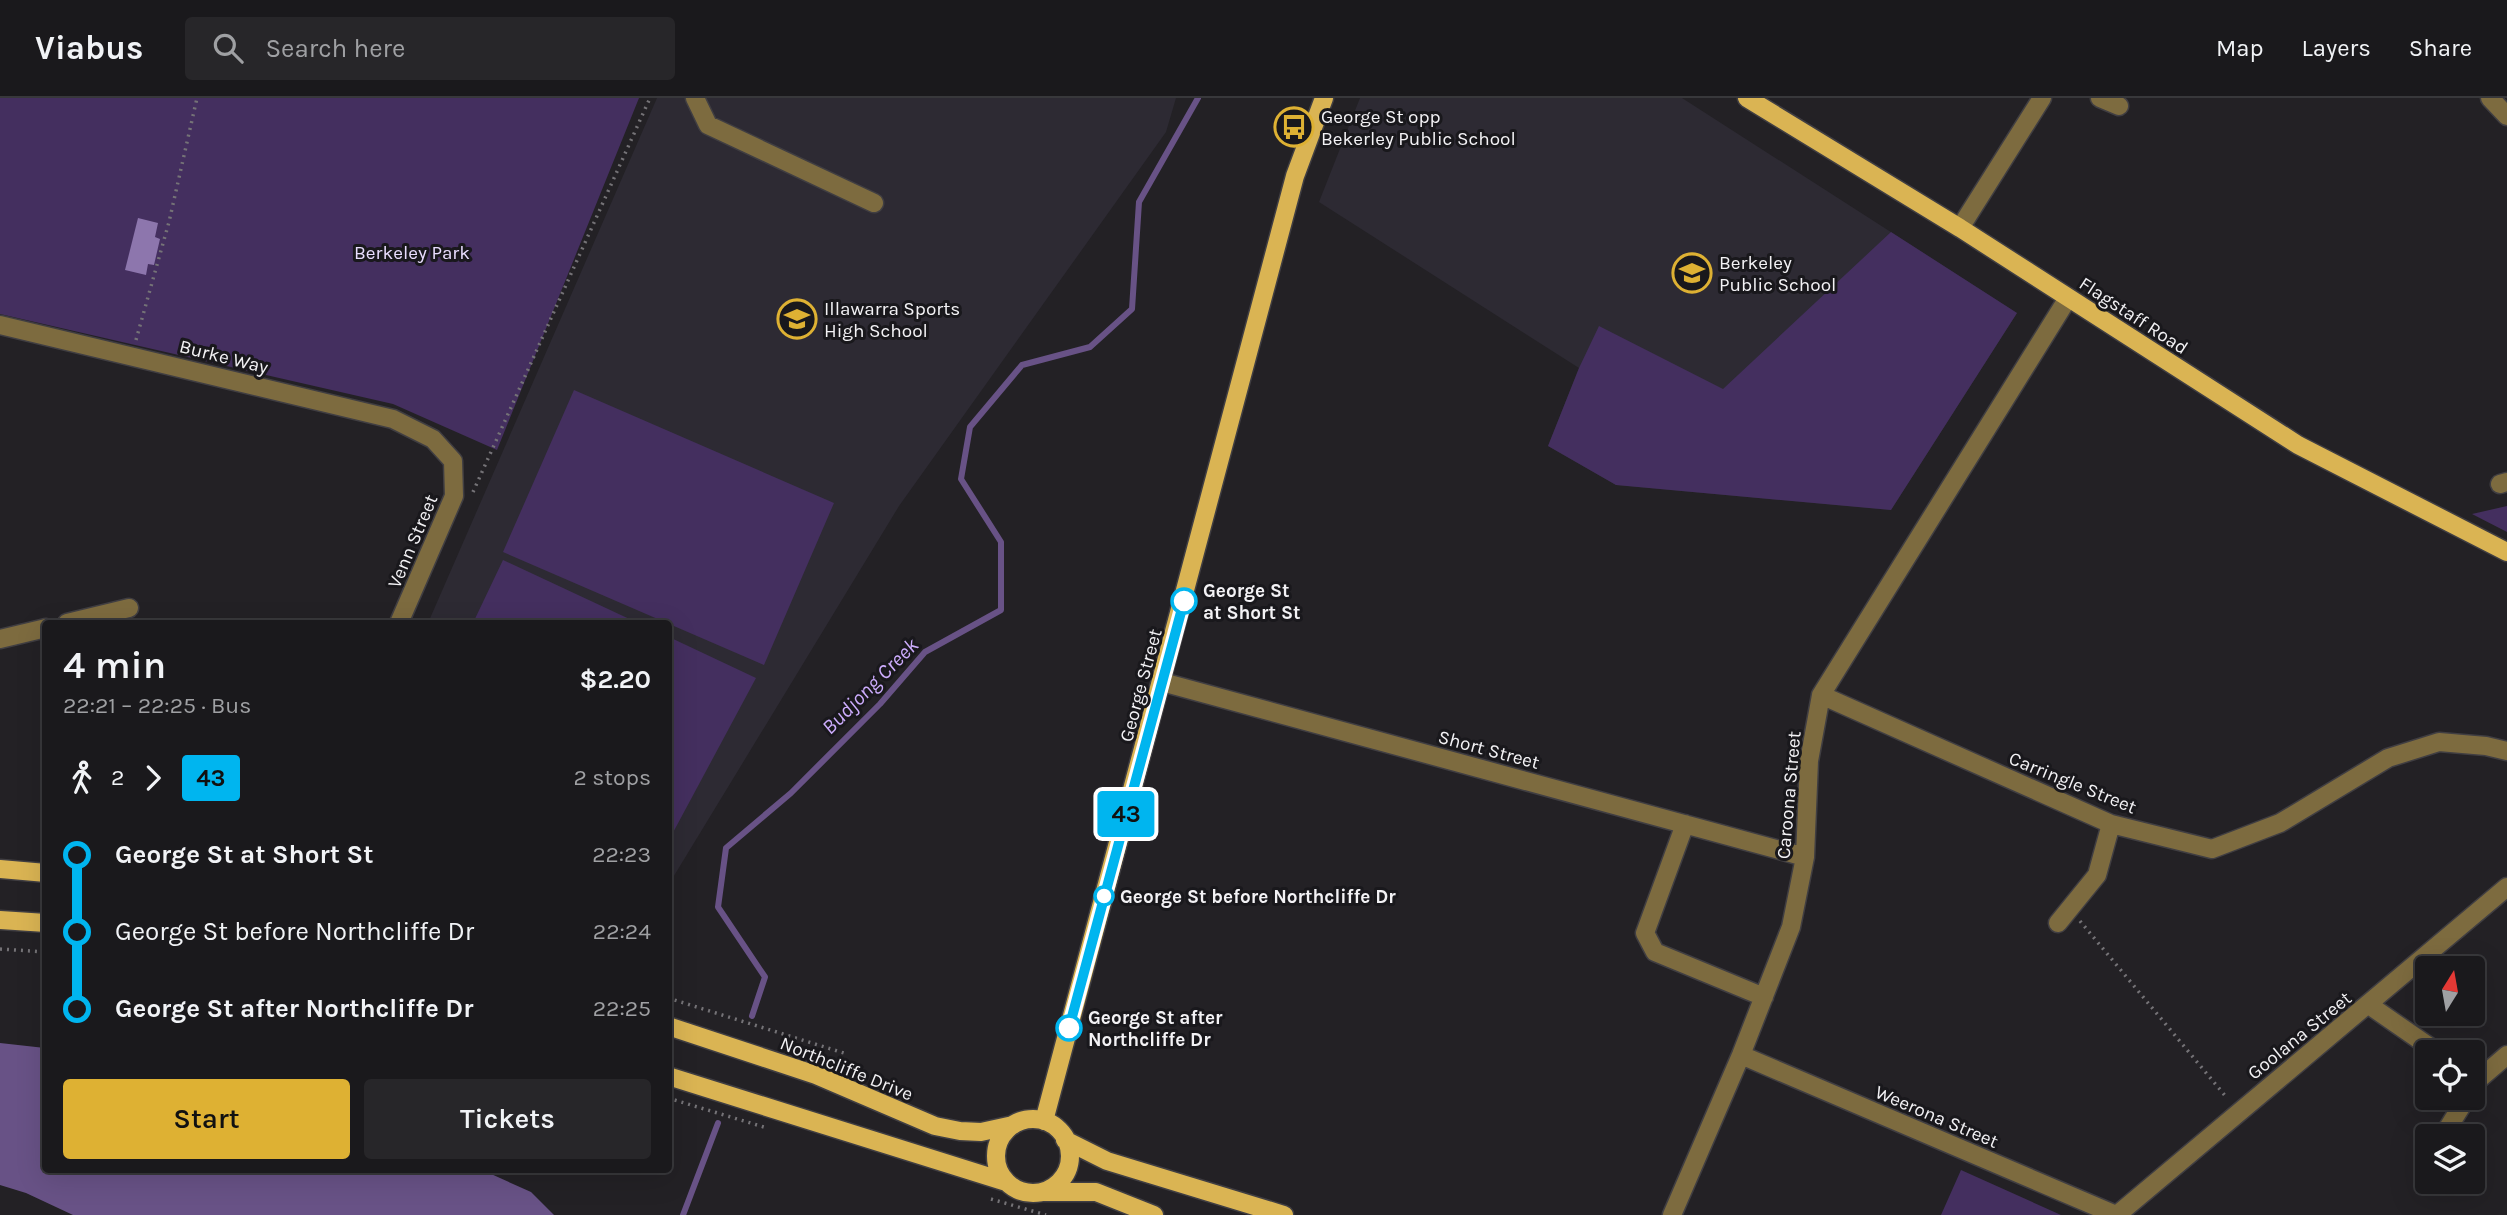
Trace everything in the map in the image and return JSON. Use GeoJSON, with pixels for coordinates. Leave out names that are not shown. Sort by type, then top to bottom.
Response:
{"type":"FeatureCollection","features":[{"type":"Feature","properties":{"kind":"main road","name":"George Street"},"geometry":{"type":"LineString","coordinates":[[1044,1121],[1295,176],[1324,98]]}},
{"type":"Feature","properties":{"kind":"main road","name":"Flagstaff Road"},"geometry":{"type":"LineString","coordinates":[[1747,98],[1960,228],[2298,445],[2507,552]]}},
{"type":"Feature","properties":{"kind":"main road"},"geometry":{"type":"LineString","coordinates":[[0,869],[42,873]]}},
{"type":"Feature","properties":{"kind":"main road"},"geometry":{"type":"LineString","coordinates":[[0,920],[42,923]]}},
{"type":"Feature","properties":{"kind":"main road","name":"Northcliffe Drive"},"geometry":{"type":"LineString","coordinates":[[672,1027],[816,1075],[935,1126],[960,1132],[981,1132],[1013,1125]]}},
{"type":"Feature","properties":{"kind":"main road"},"geometry":{"type":"LineString","coordinates":[[672,1077],[1006,1182],[1022,1191],[1096,1192],[1154,1215]]}},
{"type":"Feature","properties":{"kind":"main road"},"geometry":{"type":"LineString","coordinates":[[1006,1182],[997,1163],[999,1142],[1013,1125],[1033,1120],[1044,1121],[1060,1131],[1066,1140],[1069,1161],[1066,1171],[1052,1188],[1042,1192]]}},
{"type":"Feature","properties":{"kind":"main road"},"geometry":{"type":"LineString","coordinates":[[1066,1140],[1107,1161],[1284,1215]]}},
{"type":"Feature","properties":{"kind":"street"},"geometry":{"type":"LineString","coordinates":[[695,98],[708,125],[874,203]]}},
{"type":"Feature","properties":{"kind":"street"},"geometry":{"type":"LineString","coordinates":[[1960,228],[2042,98]]}},
{"type":"Feature","properties":{"kind":"street"},"geometry":{"type":"LineString","coordinates":[[2101,98],[2119,106]]}},
{"type":"Feature","properties":{"kind":"street"},"geometry":{"type":"LineString","coordinates":[[2490,98],[2507,116]]}},
{"type":"Feature","properties":{"kind":"street","name":"Caroona Street"},"geometry":{"type":"LineString","coordinates":[[1672,1215],[1741,1055],[1791,927],[1805,857],[1809,761],[1821,695],[2068,298]]}},
{"type":"Feature","properties":{"kind":"street","name":"Burke Way"},"geometry":{"type":"LineString","coordinates":[[0,325],[393,419],[433,439]]}},
{"type":"Feature","properties":{"kind":"street","name":"Venn Street"},"geometry":{"type":"LineString","coordinates":[[400,620],[454,496],[453,461],[433,439]]}},
{"type":"Feature","properties":{"kind":"street"},"geometry":{"type":"LineString","coordinates":[[79,620],[129,608]]}},
{"type":"Feature","properties":{"kind":"street"},"geometry":{"type":"LineString","coordinates":[[0,639],[42,629]]}},
{"type":"Feature","properties":{"kind":"street","name":"Short Street"},"geometry":{"type":"LineString","coordinates":[[1162,682],[1805,857]]}},
{"type":"Feature","properties":{"kind":"street","name":"Carringle Street"},"geometry":{"type":"LineString","coordinates":[[1821,695],[2111,824],[2212,849],[2280,823],[2388,758],[2439,742],[2486,746],[2507,751]]}},
{"type":"Feature","properties":{"kind":"street"},"geometry":{"type":"LineString","coordinates":[[1685,824],[1645,933],[1655,952],[1764,996]]}},
{"type":"Feature","properties":{"kind":"street"},"geometry":{"type":"LineString","coordinates":[[2058,923],[2097,875],[2111,824]]}},
{"type":"Feature","properties":{"kind":"street","name":"Goolana Street"},"geometry":{"type":"LineString","coordinates":[[2117,1215],[2507,887]]}},
{"type":"Feature","properties":{"kind":"street"},"geometry":{"type":"LineString","coordinates":[[2369,1005],[2420,1040]]}},
{"type":"Feature","properties":{"kind":"street","name":"Weerona Street"},"geometry":{"type":"LineString","coordinates":[[1741,1055],[2117,1215]]}},
{"type":"Feature","properties":{"kind":"street"},"geometry":{"type":"LineString","coordinates":[[2485,1073],[2507,1055]]}},
{"type":"Feature","properties":{"kind":"path"},"geometry":{"type":"LineString","coordinates":[[132,355],[166,233],[197,98]]}},
{"type":"Feature","properties":{"kind":"path"},"geometry":{"type":"LineString","coordinates":[[471,496],[650,98]]}},
{"type":"Feature","properties":{"kind":"path"},"geometry":{"type":"LineString","coordinates":[[2070,908],[2239,1112]]}},
{"type":"Feature","properties":{"kind":"path"},"geometry":{"type":"LineString","coordinates":[[0,949],[42,952]]}},
{"type":"Feature","properties":{"kind":"path"},"geometry":{"type":"LineString","coordinates":[[672,999],[847,1054]]}},
{"type":"Feature","properties":{"kind":"path"},"geometry":{"type":"LineString","coordinates":[[994,1200],[1046,1215]]}},
{"type":"Feature","properties":{"kind":"shaded area","name":"Illawarra Sports High School"},"geometry":{"type":"Polygon","coordinates":[[[657,98],[1176,98],[1166,132],[899,506],[672,879],[672,620],[429,620],[657,98]]]}},
{"type":"Feature","properties":{"kind":"shaded area","name":"Berkeley Public School"},"geometry":{"type":"Polygon","coordinates":[[[1360,98],[1682,98],[2017,313],[1891,510],[1616,485],[1548,446],[1579,368],[1319,202],[1360,98]]]}},
{"type":"Feature","properties":{"kind":"shaded area"},"geometry":{"type":"Polygon","coordinates":[[[0,1043],[42,1048],[42,1173],[489,1173],[531,1192],[554,1215],[73,1215],[26,1193],[0,1185],[0,1043]]]}},
{"type":"Feature","properties":{"kind":"green space","name":"Berkeley Park"},"geometry":{"type":"Polygon","coordinates":[[[0,98],[639,98],[497,450],[393,404],[0,314],[0,98]]]}},
{"type":"Feature","properties":{"kind":"green space"},"geometry":{"type":"Polygon","coordinates":[[[1891,232],[2017,313],[1891,510],[1616,485],[1548,446],[1599,326],[1723,389],[1891,232]]]}},
{"type":"Feature","properties":{"kind":"green space"},"geometry":{"type":"Polygon","coordinates":[[[574,390],[834,503],[764,665],[672,625],[672,620],[660,620],[503,552],[574,390]]]}},
{"type":"Feature","properties":{"kind":"green space"},"geometry":{"type":"Polygon","coordinates":[[[2507,506],[2507,532],[2472,514],[2507,506]]]}},
{"type":"Feature","properties":{"kind":"green space"},"geometry":{"type":"Polygon","coordinates":[[[503,560],[632,620],[474,620],[503,560]]]}},
{"type":"Feature","properties":{"kind":"green space"},"geometry":{"type":"Polygon","coordinates":[[[672,638],[756,678],[672,834],[672,638]]]}},
{"type":"Feature","properties":{"kind":"green space"},"geometry":{"type":"Polygon","coordinates":[[[1961,1170],[2061,1215],[1941,1215],[1961,1170]]]}},
{"type":"Feature","properties":{"kind":"building"},"geometry":{"type":"Polygon","coordinates":[[[138,218],[158,223],[155,237],[160,239],[154,265],[148,264],[146,275],[125,270],[138,218]]]}},
{"type":"Feature","properties":{"kind":"waterway","name":"Budjong Creek"},"geometry":{"type":"LineString","coordinates":[[752,1016],[765,977],[718,907],[726,848],[791,793],[880,704],[925,652],[1001,610],[1001,542],[961,479],[970,427],[1022,365],[1090,347],[1132,309],[1139,202],[1198,98]]}},
{"type":"Feature","properties":{"kind":"waterway","name":"Budjong Creek"},"geometry":{"type":"LineString","coordinates":[[683,1215],[718,1123]]}},
{"type":"Feature","properties":{"kind":"bus line","name":"43"},"geometry":{"type":"LineString","coordinates":[[1069,1028],[1184,601]]}},
{"type":"Feature","properties":{"kind":"place","name":"George St opp Bekerley Public School"},"geometry":{"type":"Point","coordinates":[1294,127]}},
{"type":"Feature","properties":{"kind":"place","name":"Berkeley Public School"},"geometry":{"type":"Point","coordinates":[1692,273]}},
{"type":"Feature","properties":{"kind":"place","name":"Illawarra Sports High School"},"geometry":{"type":"Point","coordinates":[797,319]}},
{"type":"Feature","properties":{"kind":"place","name":"George St at Short St"},"geometry":{"type":"Point","coordinates":[1184,601]}},
{"type":"Feature","properties":{"kind":"place","name":"George St before Northcliffe Dr"},"geometry":{"type":"Point","coordinates":[1104,896]}},
{"type":"Feature","properties":{"kind":"place","name":"George St after Northcliffe Dr"},"geometry":{"type":"Point","coordinates":[1069,1028]}}]}
